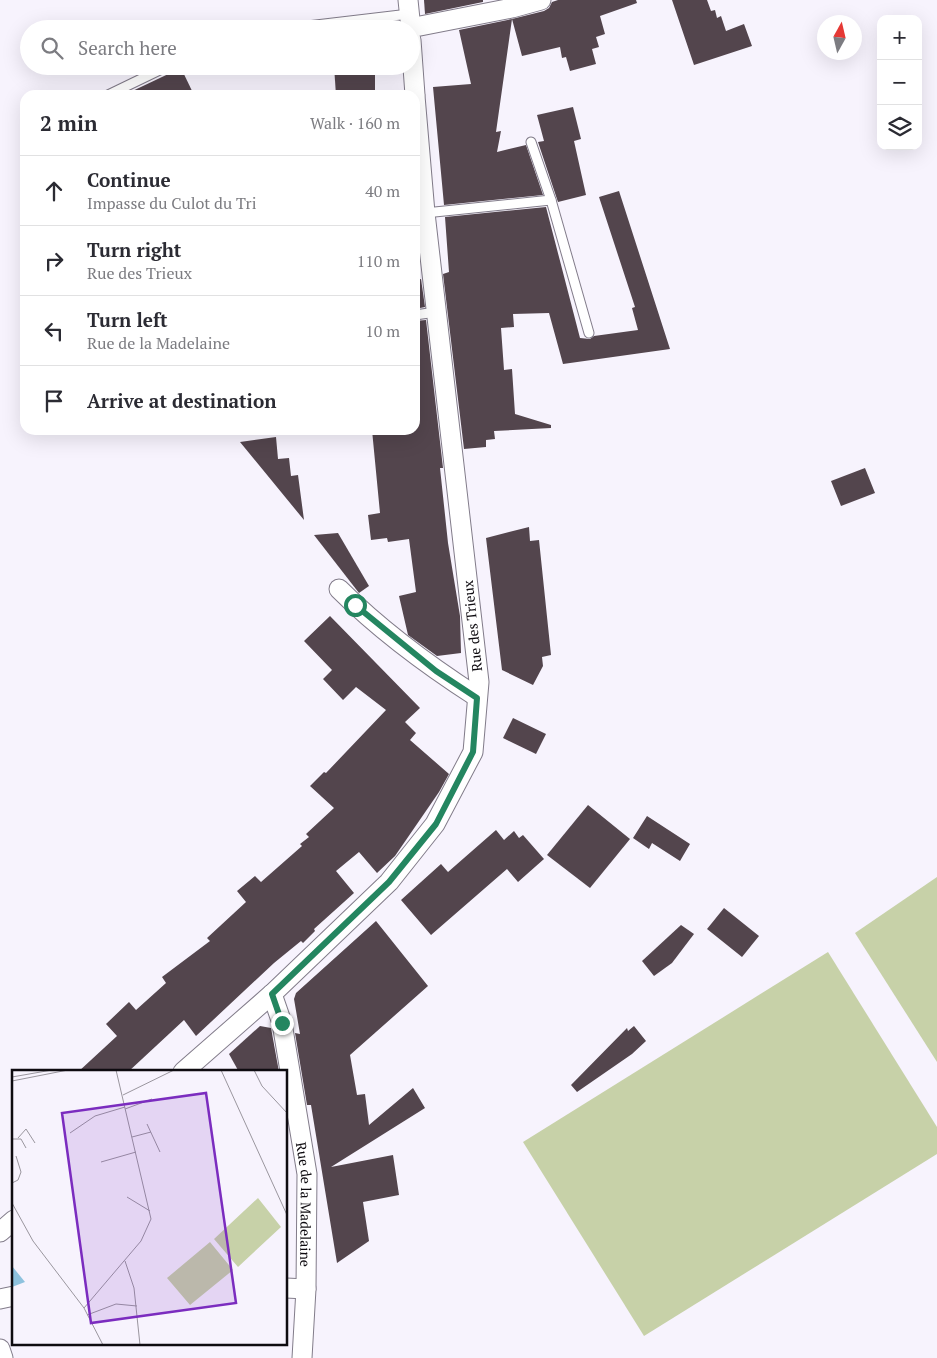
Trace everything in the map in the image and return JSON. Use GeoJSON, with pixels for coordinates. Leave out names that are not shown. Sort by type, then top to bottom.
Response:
{"type":"FeatureCollection","features":[{"type":"Feature","properties":{"kind":"street"},"geometry":{"type":"LineString","coordinates":[[420,21],[512,8],[541,0]]}},
{"type":"Feature","properties":{"kind":"street","name":"Rue des Trieux"},"geometry":{"type":"LineString","coordinates":[[414,75],[415,90]]}},
{"type":"Feature","properties":{"kind":"street","name":"Rue des Trieux"},"geometry":{"type":"LineString","coordinates":[[185,1070],[272,994],[389,882],[436,824],[473,752],[478,682],[420,154]]}},
{"type":"Feature","properties":{"kind":"street"},"geometry":{"type":"LineString","coordinates":[[339,589],[355,605],[436,671],[477,698]]}},
{"type":"Feature","properties":{"kind":"street","name":"Rue de la Madelaine"},"geometry":{"type":"LineString","coordinates":[[272,994],[282,1023],[307,1174],[306,1289],[302,1358]]}},
{"type":"Feature","properties":{"kind":"street"},"geometry":{"type":"LineString","coordinates":[[0,1232],[12,1222]]}},
{"type":"Feature","properties":{"kind":"street"},"geometry":{"type":"LineString","coordinates":[[288,1288],[306,1289]]}},
{"type":"Feature","properties":{"kind":"street"},"geometry":{"type":"LineString","coordinates":[[0,1349],[3,1358]]}},
{"type":"Feature","properties":{"kind":"lane"},"geometry":{"type":"LineString","coordinates":[[118,90],[149,75]]}},
{"type":"Feature","properties":{"kind":"lane"},"geometry":{"type":"LineString","coordinates":[[531,142],[551,200],[589,333]]}},
{"type":"Feature","properties":{"kind":"lane"},"geometry":{"type":"LineString","coordinates":[[425,213],[551,200]]}},
{"type":"Feature","properties":{"kind":"lane"},"geometry":{"type":"LineString","coordinates":[[420,314],[436,312]]}},
{"type":"Feature","properties":{"kind":"green space"},"geometry":{"type":"Polygon","coordinates":[[[937,877],[937,1062],[855,933],[937,877]]]}},
{"type":"Feature","properties":{"kind":"green space"},"geometry":{"type":"Polygon","coordinates":[[[828,952],[937,1127],[937,1154],[644,1336],[523,1142],[828,952]]]}},
{"type":"Feature","properties":{"kind":"building"},"geometry":{"type":"Polygon","coordinates":[[[424,0],[483,0],[483,2],[425,14],[424,0]]]}},
{"type":"Feature","properties":{"kind":"building"},"geometry":{"type":"Polygon","coordinates":[[[558,0],[636,0],[637,3],[600,16],[605,34],[596,37],[599,47],[592,49],[596,64],[570,71],[566,57],[562,58],[560,47],[522,56],[512,19],[544,11],[549,8],[552,2],[558,0]]]}},
{"type":"Feature","properties":{"kind":"building"},"geometry":{"type":"Polygon","coordinates":[[[672,0],[707,0],[711,11],[715,10],[717,18],[721,16],[726,31],[744,24],[752,46],[694,65],[672,0]]]}},
{"type":"Feature","properties":{"kind":"building"},"geometry":{"type":"Polygon","coordinates":[[[512,19],[496,132],[501,131],[497,152],[526,145],[543,195],[444,205],[433,87],[471,84],[459,30],[512,19]]]}},
{"type":"Feature","properties":{"kind":"building"},"geometry":{"type":"Polygon","coordinates":[[[166,75],[184,75],[192,90],[135,90],[166,75]]]}},
{"type":"Feature","properties":{"kind":"building"},"geometry":{"type":"Polygon","coordinates":[[[335,75],[375,75],[375,90],[336,90],[335,75]]]}},
{"type":"Feature","properties":{"kind":"building"},"geometry":{"type":"Polygon","coordinates":[[[573,107],[581,139],[574,141],[586,195],[558,202],[538,142],[544,141],[537,115],[573,107]]]}},
{"type":"Feature","properties":{"kind":"building"},"geometry":{"type":"Polygon","coordinates":[[[619,191],[670,349],[563,364],[549,313],[513,314],[514,327],[501,328],[504,370],[512,369],[515,414],[551,425],[551,428],[494,431],[495,439],[486,440],[486,447],[464,449],[443,274],[449,272],[445,217],[546,207],[580,338],[590,339],[594,336],[638,330],[632,308],[635,307],[599,197],[619,191]]]}},
{"type":"Feature","properties":{"kind":"building"},"geometry":{"type":"Polygon","coordinates":[[[420,279],[425,307],[420,308],[420,279]]]}},
{"type":"Feature","properties":{"kind":"building"},"geometry":{"type":"Polygon","coordinates":[[[426,320],[443,468],[440,468],[448,543],[460,616],[461,653],[437,656],[408,635],[399,596],[416,592],[409,539],[388,542],[387,538],[371,540],[368,515],[380,513],[372,435],[420,435],[420,321],[426,320]]]}},
{"type":"Feature","properties":{"kind":"building"},"geometry":{"type":"Polygon","coordinates":[[[276,437],[278,459],[289,458],[291,476],[298,475],[304,520],[240,442],[276,437]]]}},
{"type":"Feature","properties":{"kind":"building"},"geometry":{"type":"Polygon","coordinates":[[[865,468],[875,493],[841,506],[831,481],[865,468]]]}},
{"type":"Feature","properties":{"kind":"building"},"geometry":{"type":"Polygon","coordinates":[[[529,527],[530,541],[539,540],[551,655],[542,657],[543,666],[533,685],[502,670],[486,538],[529,527]]]}},
{"type":"Feature","properties":{"kind":"building"},"geometry":{"type":"Polygon","coordinates":[[[338,533],[369,586],[359,593],[314,535],[338,533]]]}},
{"type":"Feature","properties":{"kind":"building"},"geometry":{"type":"Polygon","coordinates":[[[330,616],[420,708],[405,722],[416,733],[410,740],[449,774],[439,792],[395,856],[377,873],[359,852],[336,871],[354,893],[314,929],[315,931],[303,943],[301,941],[274,963],[196,1036],[184,1020],[130,1070],[80,1070],[117,1036],[106,1024],[129,1002],[136,1010],[166,983],[162,977],[210,941],[207,938],[246,902],[237,891],[255,876],[261,882],[302,846],[300,844],[309,837],[306,834],[334,808],[310,786],[324,772],[326,773],[386,710],[356,687],[343,700],[323,679],[332,670],[304,641],[330,616]]]}},
{"type":"Feature","properties":{"kind":"building"},"geometry":{"type":"Polygon","coordinates":[[[513,718],[546,734],[536,754],[503,738],[513,718]]]}},
{"type":"Feature","properties":{"kind":"building"},"geometry":{"type":"Polygon","coordinates":[[[588,805],[630,839],[590,888],[547,855],[588,805]]]}},
{"type":"Feature","properties":{"kind":"building"},"geometry":{"type":"Polygon","coordinates":[[[647,816],[690,844],[680,861],[652,843],[649,849],[633,838],[647,816]]]}},
{"type":"Feature","properties":{"kind":"building"},"geometry":{"type":"Polygon","coordinates":[[[496,830],[504,840],[514,831],[519,838],[523,835],[544,859],[518,882],[507,869],[431,935],[401,900],[441,864],[448,872],[496,830]]]}},
{"type":"Feature","properties":{"kind":"building"},"geometry":{"type":"Polygon","coordinates":[[[724,908],[759,936],[742,957],[707,929],[724,908]]]}},
{"type":"Feature","properties":{"kind":"building"},"geometry":{"type":"Polygon","coordinates":[[[376,921],[428,986],[350,1055],[357,1095],[365,1094],[369,1125],[413,1088],[425,1108],[331,1167],[393,1155],[399,1195],[363,1202],[369,1241],[337,1263],[311,1105],[307,1105],[295,1033],[300,1034],[294,999],[296,993],[376,921]]]}},
{"type":"Feature","properties":{"kind":"building"},"geometry":{"type":"Polygon","coordinates":[[[681,925],[694,934],[672,963],[654,976],[642,961],[681,925]]]}},
{"type":"Feature","properties":{"kind":"building"},"geometry":{"type":"Polygon","coordinates":[[[260,1026],[271,1028],[279,1070],[238,1070],[229,1054],[260,1026]]]}},
{"type":"Feature","properties":{"kind":"building"},"geometry":{"type":"Polygon","coordinates":[[[634,1026],[646,1041],[632,1054],[577,1092],[571,1085],[627,1028],[628,1031],[634,1026]]]}},
{"type":"Feature","properties":{"kind":"route"},"geometry":{"type":"LineString","coordinates":[[282,1023],[272,994],[389,882],[436,824],[473,752],[477,698],[436,671],[355,605]]}}]}
